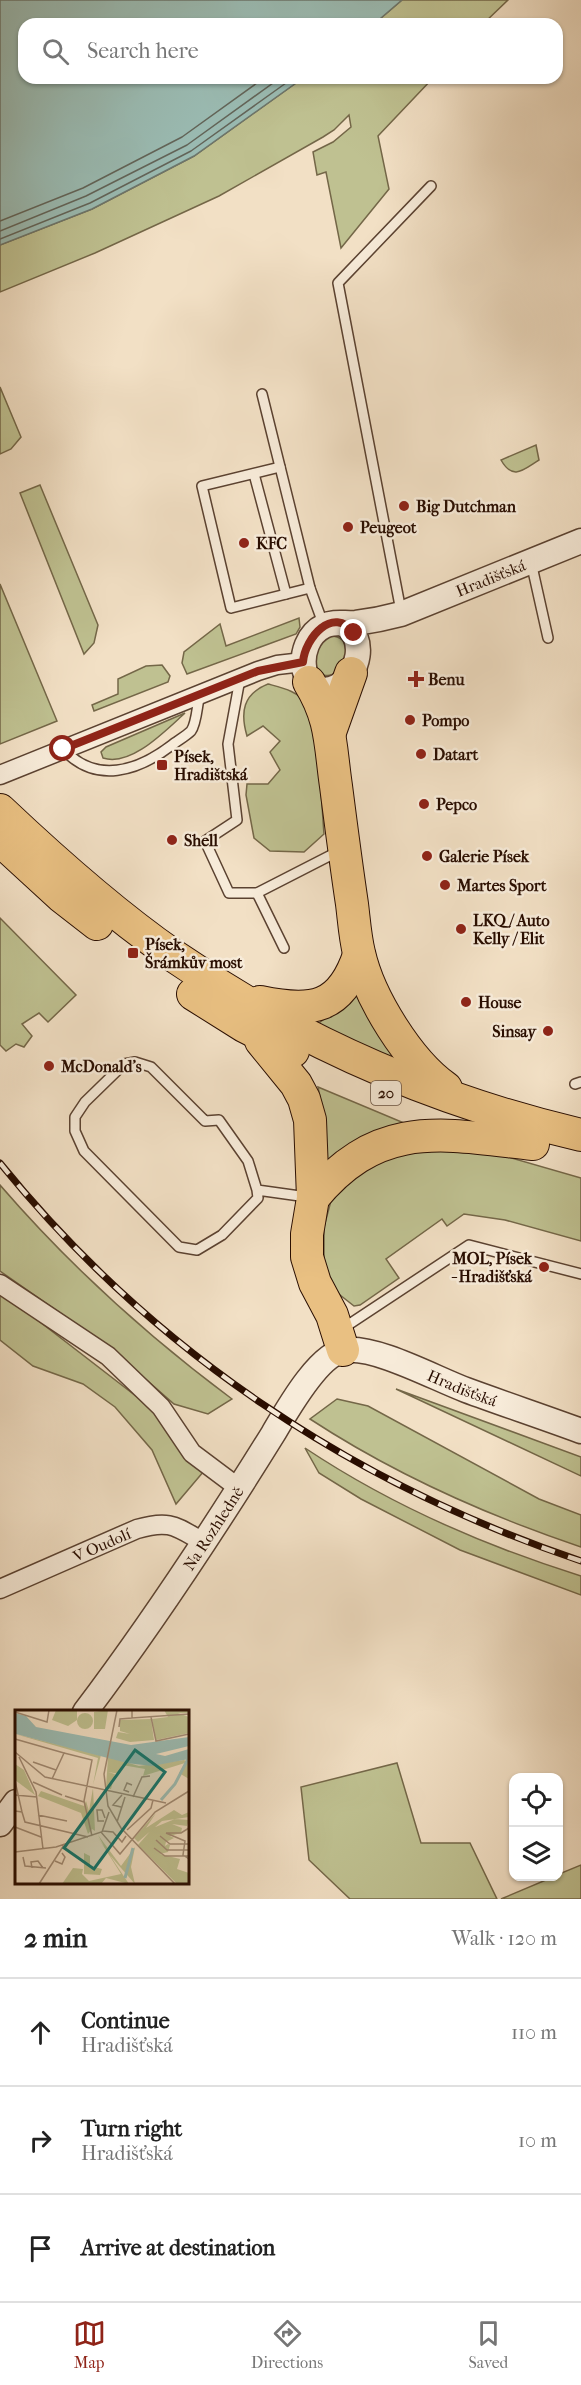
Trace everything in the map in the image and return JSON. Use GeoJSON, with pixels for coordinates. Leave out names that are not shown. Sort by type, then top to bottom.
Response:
{"type":"FeatureCollection","features":[{"type":"Feature","properties":{"kind":"highway"},"geometry":{"type":"LineString","coordinates":[[330,732],[354,667]]}},
{"type":"Feature","properties":{"kind":"highway"},"geometry":{"type":"LineString","coordinates":[[306,672],[319,698],[330,732],[359,955],[380,1006],[410,1053],[426,1072],[469,1105]]}},
{"type":"Feature","properties":{"kind":"highway","name":"20"},"geometry":{"type":"LineString","coordinates":[[0,810],[97,898],[175,957],[285,1023],[363,1063],[469,1105],[581,1135]]}},
{"type":"Feature","properties":{"kind":"highway","name":"20"},"geometry":{"type":"LineString","coordinates":[[0,840],[61,896],[133,953],[244,1026],[354,1080],[458,1120],[533,1144],[581,1155]]}},
{"type":"Feature","properties":{"kind":"highway"},"geometry":{"type":"LineString","coordinates":[[232,993],[280,1006],[304,1008],[320,1006],[342,990],[353,975],[359,955]]}},
{"type":"Feature","properties":{"kind":"highway"},"geometry":{"type":"LineString","coordinates":[[244,1026],[275,1056],[304,1099],[310,1120],[313,1198],[307,1234],[307,1257],[315,1283],[332,1315],[340,1341]]}},
{"type":"Feature","properties":{"kind":"highway"},"geometry":{"type":"LineString","coordinates":[[313,1198],[333,1176],[357,1157],[386,1143],[403,1138],[420,1135],[453,1135],[533,1144]]}},
{"type":"Feature","properties":{"kind":"street","name":"Hradišťská"},"geometry":{"type":"LineString","coordinates":[[334,625],[401,614],[581,542]]}},
{"type":"Feature","properties":{"kind":"street","name":"Hradišťská"},"geometry":{"type":"LineString","coordinates":[[0,775],[267,668],[306,672],[320,689],[331,688],[341,683],[377,636],[401,614]]}},
{"type":"Feature","properties":{"kind":"street"},"geometry":{"type":"LineString","coordinates":[[306,672],[309,640],[334,625],[352,630],[356,637],[358,647],[354,667]]}},
{"type":"Feature","properties":{"kind":"street"},"geometry":{"type":"LineString","coordinates":[[0,1284],[108,1356],[161,1407],[192,1453],[240,1489]]}},
{"type":"Feature","properties":{"kind":"street","name":"Hradišťská"},"geometry":{"type":"LineString","coordinates":[[340,1341],[465,1390],[581,1431]]}},
{"type":"Feature","properties":{"kind":"street","name":"Na Rozhledně"},"geometry":{"type":"LineString","coordinates":[[86,1710],[165,1604],[283,1418],[340,1341]]}},
{"type":"Feature","properties":{"kind":"street","name":"V Oudolí"},"geometry":{"type":"LineString","coordinates":[[0,1589],[137,1529],[154,1524],[166,1523],[205,1543]]}},
{"type":"Feature","properties":{"kind":"street"},"geometry":{"type":"LineString","coordinates":[[0,1824],[15,1803]]}},
{"type":"Feature","properties":{"kind":"lane"},"geometry":{"type":"LineString","coordinates":[[401,614],[338,283],[431,186]]}},
{"type":"Feature","properties":{"kind":"lane"},"geometry":{"type":"LineString","coordinates":[[262,393],[310,588],[334,625]]}},
{"type":"Feature","properties":{"kind":"lane"},"geometry":{"type":"LineString","coordinates":[[280,467],[202,486],[231,608],[310,588]]}},
{"type":"Feature","properties":{"kind":"lane"},"geometry":{"type":"LineString","coordinates":[[254,474],[286,594]]}},
{"type":"Feature","properties":{"kind":"lane"},"geometry":{"type":"LineString","coordinates":[[531,562],[548,638]]}},
{"type":"Feature","properties":{"kind":"lane"},"geometry":{"type":"LineString","coordinates":[[240,678],[228,744],[237,820],[205,841],[229,893],[257,893],[344,849]]}},
{"type":"Feature","properties":{"kind":"lane"},"geometry":{"type":"LineString","coordinates":[[63,749],[78,762],[99,770],[112,771],[137,765],[159,755],[191,730],[200,694]]}},
{"type":"Feature","properties":{"kind":"lane"},"geometry":{"type":"LineString","coordinates":[[257,893],[284,948]]}},
{"type":"Feature","properties":{"kind":"lane"},"geometry":{"type":"LineString","coordinates":[[135,1062],[151,1067],[206,1121],[219,1120],[248,1161],[257,1190],[258,1198],[222,1235],[197,1250],[179,1247],[84,1151],[75,1131],[75,1117],[85,1102],[124,1064],[135,1062]]}},
{"type":"Feature","properties":{"kind":"lane"},"geometry":{"type":"LineString","coordinates":[[257,1190],[313,1198]]}},
{"type":"Feature","properties":{"kind":"lane"},"geometry":{"type":"LineString","coordinates":[[340,1341],[469,1245],[581,1274]]}},
{"type":"Feature","properties":{"kind":"green space"},"geometry":{"type":"Polygon","coordinates":[[[402,0],[508,0],[489,18],[381,18],[402,0]]]}},
{"type":"Feature","properties":{"kind":"green space"},"geometry":{"type":"Polygon","coordinates":[[[295,84],[427,84],[378,136],[389,189],[341,248],[326,172],[317,175],[313,152],[333,142],[351,127],[349,115],[323,137],[219,196],[95,253],[0,292],[0,245],[92,209],[194,156],[295,84]]]}},
{"type":"Feature","properties":{"kind":"green space"},"geometry":{"type":"Polygon","coordinates":[[[0,387],[21,437],[11,449],[0,454],[0,387]]]}},
{"type":"Feature","properties":{"kind":"green space"},"geometry":{"type":"Polygon","coordinates":[[[536,445],[539,460],[523,470],[514,472],[501,460],[536,445]]]}},
{"type":"Feature","properties":{"kind":"green space"},"geometry":{"type":"Polygon","coordinates":[[[40,485],[98,625],[94,643],[84,654],[20,493],[40,485]]]}},
{"type":"Feature","properties":{"kind":"green space"},"geometry":{"type":"Polygon","coordinates":[[[0,584],[57,721],[0,744],[0,584]]]}},
{"type":"Feature","properties":{"kind":"green space"},"geometry":{"type":"Polygon","coordinates":[[[299,618],[300,627],[296,634],[187,674],[182,663],[184,652],[220,624],[226,646],[299,618]]]}},
{"type":"Feature","properties":{"kind":"green space"},"geometry":{"type":"Polygon","coordinates":[[[330,636],[341,639],[349,653],[337,674],[326,675],[321,674],[314,666],[318,644],[330,636]]]}},
{"type":"Feature","properties":{"kind":"green space"},"geometry":{"type":"Polygon","coordinates":[[[162,665],[170,676],[168,682],[94,711],[92,705],[118,694],[118,679],[146,666],[162,665]]]}},
{"type":"Feature","properties":{"kind":"green space"},"geometry":{"type":"Polygon","coordinates":[[[268,684],[300,696],[308,705],[314,728],[324,834],[304,852],[270,851],[254,838],[246,795],[247,784],[268,784],[280,770],[270,752],[280,741],[263,726],[247,736],[244,712],[253,693],[268,684]]]}},
{"type":"Feature","properties":{"kind":"green space"},"geometry":{"type":"Polygon","coordinates":[[[185,713],[147,746],[125,757],[103,758],[101,752],[106,747],[185,713]]]}},
{"type":"Feature","properties":{"kind":"green space"},"geometry":{"type":"Polygon","coordinates":[[[0,918],[76,995],[48,1022],[39,1013],[22,1024],[32,1036],[24,1047],[16,1044],[6,1051],[0,1045],[0,918]]]}},
{"type":"Feature","properties":{"kind":"green space"},"geometry":{"type":"Polygon","coordinates":[[[362,980],[415,1071],[315,1026],[332,1013],[362,980]]]}},
{"type":"Feature","properties":{"kind":"green space"},"geometry":{"type":"Polygon","coordinates":[[[318,1087],[404,1123],[390,1126],[367,1136],[349,1149],[322,1176],[325,1124],[318,1087]]]}},
{"type":"Feature","properties":{"kind":"green space"},"geometry":{"type":"Polygon","coordinates":[[[477,1148],[581,1178],[581,1241],[505,1220],[464,1214],[447,1226],[442,1219],[386,1259],[399,1278],[360,1305],[354,1306],[335,1291],[327,1275],[324,1260],[324,1227],[332,1197],[378,1155],[477,1148]]]}},
{"type":"Feature","properties":{"kind":"green space"},"geometry":{"type":"Polygon","coordinates":[[[0,1185],[54,1244],[139,1325],[232,1399],[208,1414],[174,1404],[109,1347],[0,1271],[0,1185]]]}},
{"type":"Feature","properties":{"kind":"green space"},"geometry":{"type":"Polygon","coordinates":[[[0,1291],[154,1410],[204,1471],[176,1504],[152,1450],[115,1407],[83,1384],[33,1366],[0,1340],[0,1291]]]}},
{"type":"Feature","properties":{"kind":"green space"},"geometry":{"type":"Polygon","coordinates":[[[396,1389],[581,1457],[581,1476],[396,1389]]]}},
{"type":"Feature","properties":{"kind":"green space"},"geometry":{"type":"Polygon","coordinates":[[[337,1399],[368,1406],[539,1499],[581,1515],[581,1547],[441,1492],[374,1458],[310,1419],[337,1399]]]}},
{"type":"Feature","properties":{"kind":"green space"},"geometry":{"type":"Polygon","coordinates":[[[305,1448],[370,1487],[439,1522],[509,1551],[581,1576],[581,1595],[460,1550],[361,1499],[319,1473],[305,1448]]]}},
{"type":"Feature","properties":{"kind":"green space"},"geometry":{"type":"Polygon","coordinates":[[[397,1763],[421,1843],[470,1843],[497,1899],[350,1899],[309,1860],[301,1787],[397,1763]]]}},
{"type":"Feature","properties":{"kind":"green space"},"geometry":{"type":"Polygon","coordinates":[[[581,1865],[581,1899],[501,1899],[544,1881],[563,1881],[563,1872],[581,1865]]]}},
{"type":"Feature","properties":{"kind":"water"},"geometry":{"type":"Polygon","coordinates":[[[0,0],[402,0],[381,18],[18,18],[18,84],[295,84],[194,156],[92,209],[0,245],[0,0]]]}},
{"type":"Feature","properties":{"kind":"railway"},"geometry":{"type":"LineString","coordinates":[[0,1163],[59,1231],[123,1294],[191,1351],[262,1404],[337,1451],[415,1493],[497,1530],[581,1561]]}},
{"type":"Feature","properties":{"kind":"place","name":"Big Dutchman"},"geometry":{"type":"Point","coordinates":[404,506]}},
{"type":"Feature","properties":{"kind":"place","name":"Peugeot"},"geometry":{"type":"Point","coordinates":[348,527]}},
{"type":"Feature","properties":{"kind":"place","name":"KFC"},"geometry":{"type":"Point","coordinates":[244,543]}},
{"type":"Feature","properties":{"kind":"place","name":"Benu"},"geometry":{"type":"Point","coordinates":[416,679]}},
{"type":"Feature","properties":{"kind":"place","name":"Pompo"},"geometry":{"type":"Point","coordinates":[410,720]}},
{"type":"Feature","properties":{"kind":"place","name":"Datart"},"geometry":{"type":"Point","coordinates":[421,754]}},
{"type":"Feature","properties":{"kind":"place","name":"Písek, Hradištská"},"geometry":{"type":"Point","coordinates":[162,765]}},
{"type":"Feature","properties":{"kind":"place","name":"Pepco"},"geometry":{"type":"Point","coordinates":[424,804]}},
{"type":"Feature","properties":{"kind":"place","name":"Shell"},"geometry":{"type":"Point","coordinates":[172,840]}},
{"type":"Feature","properties":{"kind":"place","name":"Galerie Písek"},"geometry":{"type":"Point","coordinates":[427,856]}},
{"type":"Feature","properties":{"kind":"place","name":"Martes Sport"},"geometry":{"type":"Point","coordinates":[445,885]}},
{"type":"Feature","properties":{"kind":"place","name":"LKQ / Auto Kelly / Elit"},"geometry":{"type":"Point","coordinates":[461,929]}},
{"type":"Feature","properties":{"kind":"place","name":"Písek, Šrámkův most"},"geometry":{"type":"Point","coordinates":[133,953]}},
{"type":"Feature","properties":{"kind":"place","name":"House"},"geometry":{"type":"Point","coordinates":[466,1002]}},
{"type":"Feature","properties":{"kind":"place","name":"Sinsay"},"geometry":{"type":"Point","coordinates":[548,1031]}},
{"type":"Feature","properties":{"kind":"place","name":"McDonald's"},"geometry":{"type":"Point","coordinates":[49,1066]}},
{"type":"Feature","properties":{"kind":"place","name":"MOL, Písek - Hradišťská"},"geometry":{"type":"Point","coordinates":[544,1267]}},
{"type":"Feature","properties":{"kind":"route"},"geometry":{"type":"LineString","coordinates":[[63,749],[258,671],[277,665],[303,662],[304,651],[309,640],[324,626],[334,622],[344,624],[354,633]]}}]}
